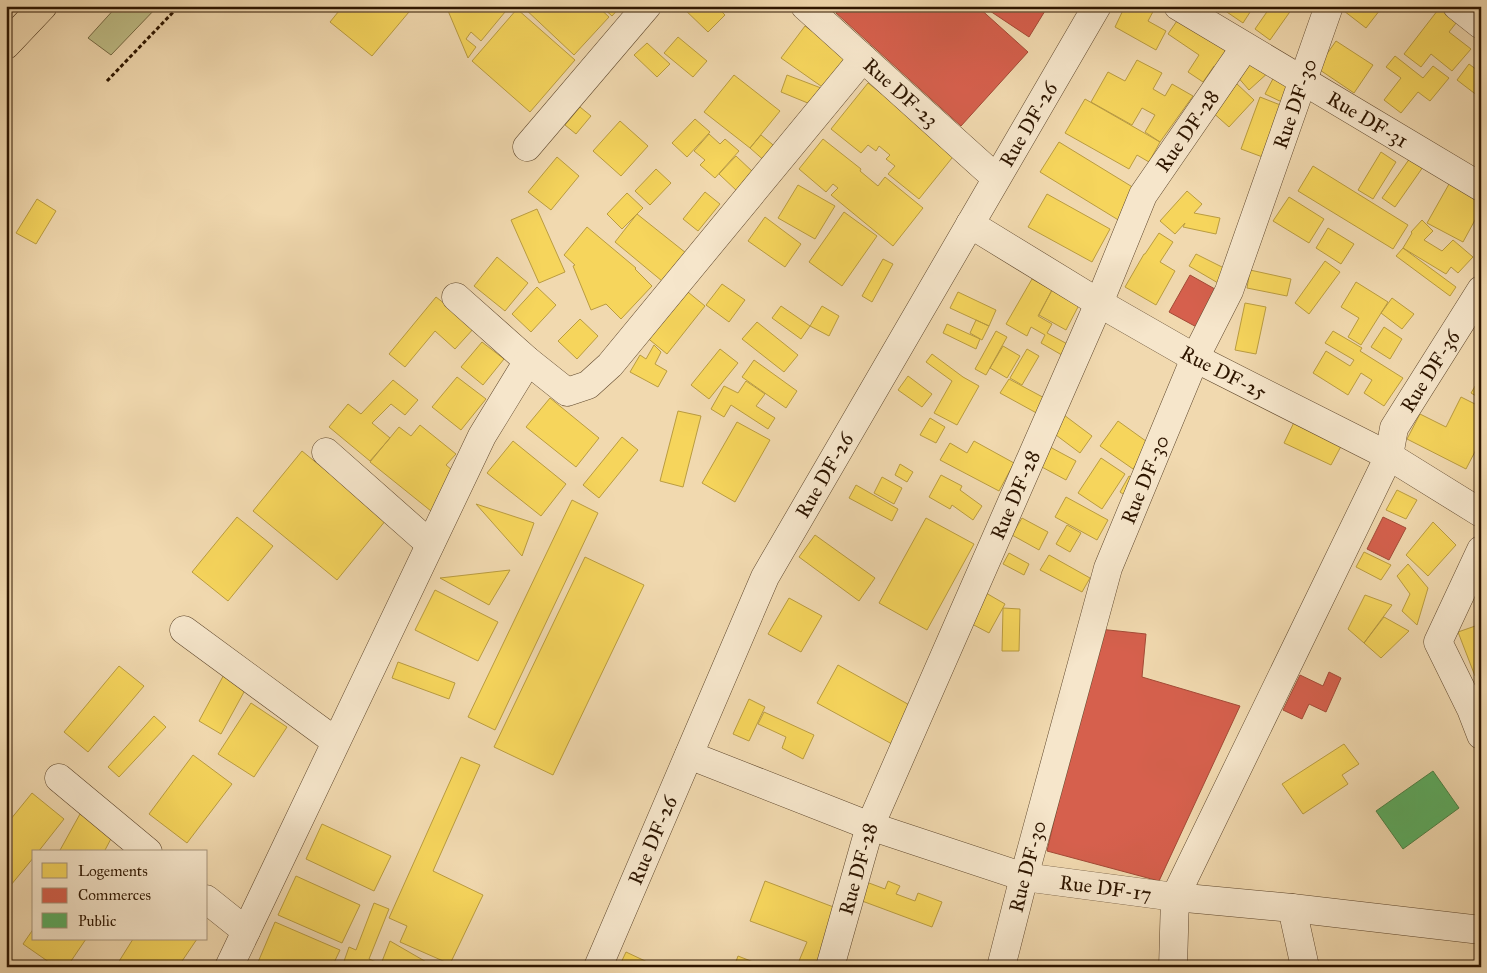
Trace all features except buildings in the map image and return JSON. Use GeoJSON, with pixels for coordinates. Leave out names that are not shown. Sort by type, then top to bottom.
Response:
{"type":"FeatureCollection","features":[{"type":"Feature","properties":{"kind":"highway"},"geometry":{"type":"LineString","coordinates":[[6,45],[43,6]]}},
{"type":"Feature","properties":{"kind":"street"},"geometry":{"type":"LineString","coordinates":[[527,147],[647,6]]}},
{"type":"Feature","properties":{"kind":"street","name":"Rue DF-26"},"geometry":{"type":"LineString","coordinates":[[598,967],[765,577],[1097,6]]}},
{"type":"Feature","properties":{"kind":"street","name":"Rue DF-31"},"geometry":{"type":"LineString","coordinates":[[1178,6],[1481,187]]}},
{"type":"Feature","properties":{"kind":"street","name":"Rue DF-30"},"geometry":{"type":"LineString","coordinates":[[1001,967],[1108,568],[1195,358],[1229,291],[1329,6]]}},
{"type":"Feature","properties":{"kind":"street"},"geometry":{"type":"LineString","coordinates":[[1457,6],[1481,25]]}},
{"type":"Feature","properties":{"kind":"street","name":"Rue DF-23"},"geometry":{"type":"LineString","coordinates":[[813,9],[863,58],[996,178]]}},
{"type":"Feature","properties":{"kind":"street","name":"Rue DF-28"},"geometry":{"type":"LineString","coordinates":[[830,967],[870,826],[1098,303],[1143,195],[1246,47]]}},
{"type":"Feature","properties":{"kind":"street"},"geometry":{"type":"LineString","coordinates":[[456,297],[528,361],[567,392],[588,385],[610,365],[863,58]]}},
{"type":"Feature","properties":{"kind":"street","name":"Rue DF-25"},"geometry":{"type":"LineString","coordinates":[[970,224],[1098,303],[1195,358],[1389,456],[1481,513]]}},
{"type":"Feature","properties":{"kind":"street","name":"Rue DF-36"},"geometry":{"type":"LineString","coordinates":[[1175,897],[1389,456],[1394,428],[1481,290]]}},
{"type":"Feature","properties":{"kind":"street"},"geometry":{"type":"LineString","coordinates":[[229,967],[335,741],[482,436],[528,361]]}},
{"type":"Feature","properties":{"kind":"street"},"geometry":{"type":"LineString","coordinates":[[326,452],[430,544]]}},
{"type":"Feature","properties":{"kind":"street"},"geometry":{"type":"LineString","coordinates":[[1481,550],[1438,642],[1471,709],[1481,735]]}},
{"type":"Feature","properties":{"kind":"street"},"geometry":{"type":"LineString","coordinates":[[184,630],[335,741]]}},
{"type":"Feature","properties":{"kind":"street","name":"Rue DF-17"},"geometry":{"type":"LineString","coordinates":[[689,755],[870,826],[1024,877],[1175,897],[1292,908],[1481,930]]}},
{"type":"Feature","properties":{"kind":"street"},"geometry":{"type":"LineString","coordinates":[[59,778],[146,850]]}},
{"type":"Feature","properties":{"kind":"street"},"geometry":{"type":"LineString","coordinates":[[1173,967],[1175,897]]}},
{"type":"Feature","properties":{"kind":"street"},"geometry":{"type":"LineString","coordinates":[[208,901],[246,931]]}},
{"type":"Feature","properties":{"kind":"street"},"geometry":{"type":"LineString","coordinates":[[1292,908],[1304,967]]}},
{"type":"Feature","properties":{"kind":"path"},"geometry":{"type":"LineString","coordinates":[[107,81],[179,6]]}},
{"type":"Feature","properties":{"kind":"shaded area"},"geometry":{"type":"Polygon","coordinates":[[[117,6],[158,6],[111,55],[88,38],[117,6]]]}}]}
